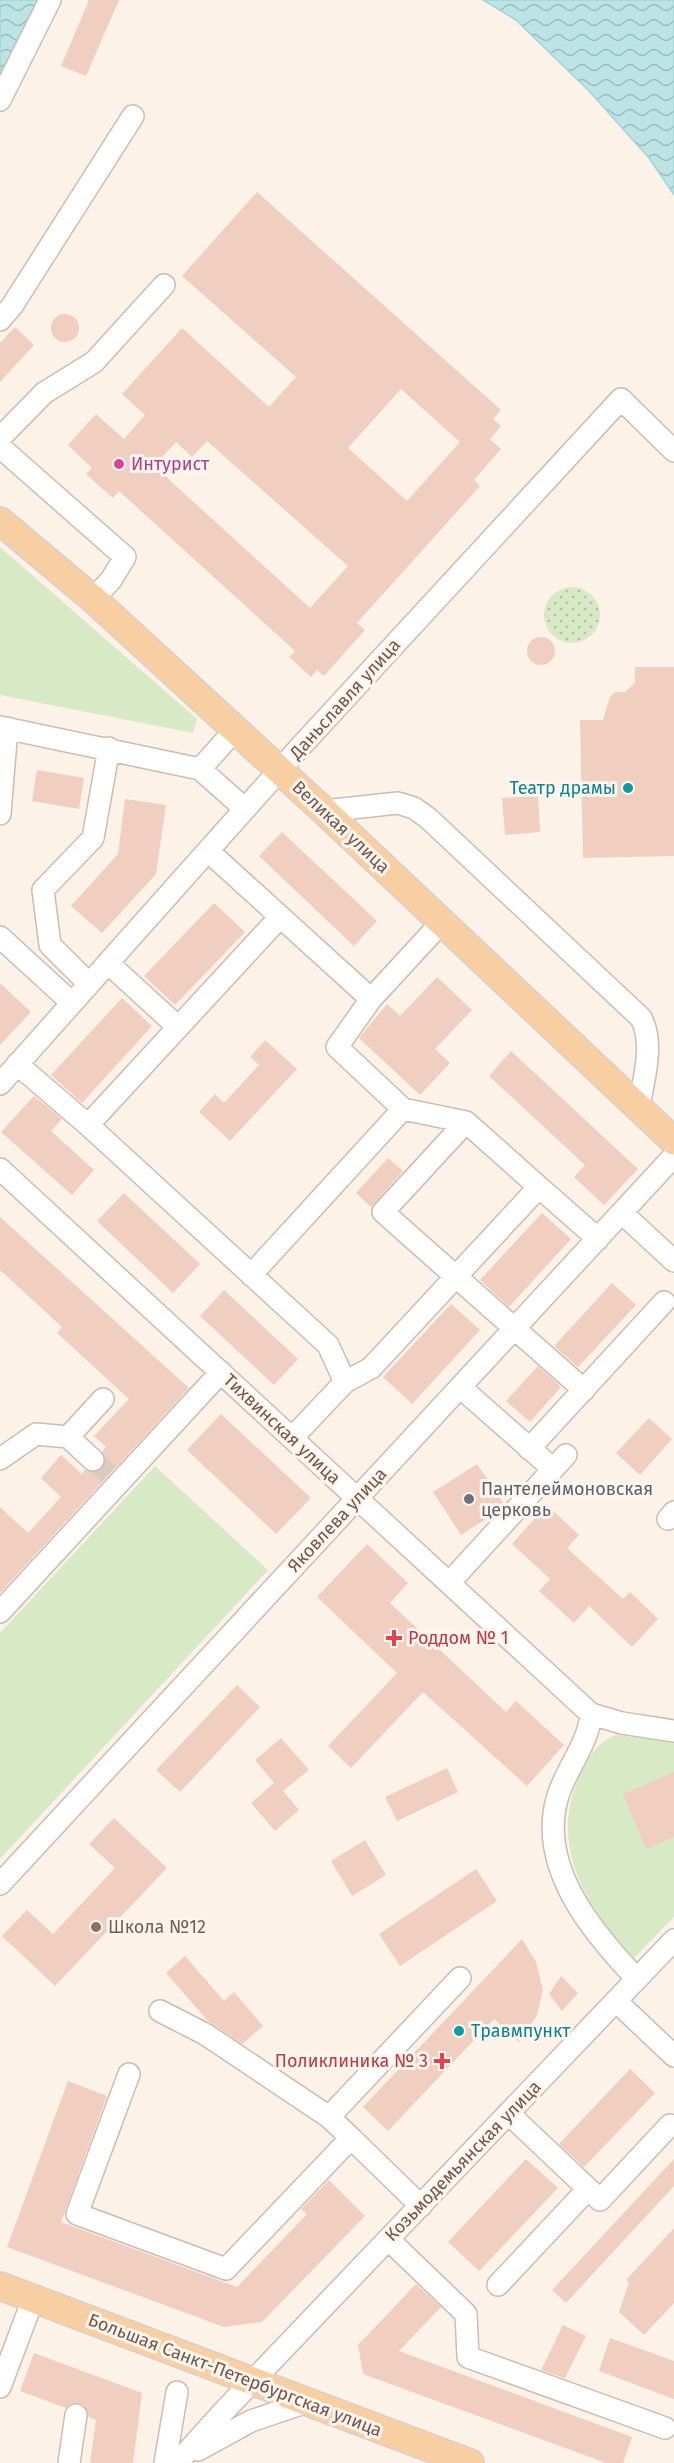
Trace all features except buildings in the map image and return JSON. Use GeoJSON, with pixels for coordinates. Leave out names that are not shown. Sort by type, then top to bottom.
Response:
{"type":"FeatureCollection","features":[{"type":"Feature","properties":{"kind":"main road","name":"Великая улица"},"geometry":{"type":"LineString","coordinates":[[0,521],[93,599],[280,770],[674,1141]]}},
{"type":"Feature","properties":{"kind":"main road","name":"Большая Санкт-Петербургская улица"},"geometry":{"type":"LineString","coordinates":[[0,2286],[455,2460]]}},
{"type":"Feature","properties":{"kind":"street"},"geometry":{"type":"LineString","coordinates":[[0,100],[50,0]]}},
{"type":"Feature","properties":{"kind":"street"},"geometry":{"type":"LineString","coordinates":[[0,320],[12,306],[133,116]]}},
{"type":"Feature","properties":{"kind":"street"},"geometry":{"type":"LineString","coordinates":[[0,438],[44,393],[94,362],[164,285]]}},
{"type":"Feature","properties":{"kind":"street","name":"Даньславля улица"},"geometry":{"type":"LineString","coordinates":[[0,1084],[280,770],[621,399],[674,451]]}},
{"type":"Feature","properties":{"kind":"street"},"geometry":{"type":"LineString","coordinates":[[0,447],[125,557],[111,580],[93,599]]}},
{"type":"Feature","properties":{"kind":"street"},"geometry":{"type":"LineString","coordinates":[[0,814],[4,728],[109,748],[200,769],[245,809]]}},
{"type":"Feature","properties":{"kind":"street"},"geometry":{"type":"LineString","coordinates":[[200,769],[236,730]]}},
{"type":"Feature","properties":{"kind":"street"},"geometry":{"type":"LineString","coordinates":[[89,984],[50,945],[43,890],[93,838],[109,748]]}},
{"type":"Feature","properties":{"kind":"street"},"geometry":{"type":"LineString","coordinates":[[324,811],[398,803],[414,808],[428,818],[641,1018],[647,1033],[648,1047],[639,1108]]}},
{"type":"Feature","properties":{"kind":"street"},"geometry":{"type":"LineString","coordinates":[[208,851],[371,999]]}},
{"type":"Feature","properties":{"kind":"street"},"geometry":{"type":"LineString","coordinates":[[88,1125],[280,917]]}},
{"type":"Feature","properties":{"kind":"street"},"geometry":{"type":"LineString","coordinates":[[442,922],[371,999],[337,1047],[403,1109],[466,1122],[598,1239]]}},
{"type":"Feature","properties":{"kind":"street"},"geometry":{"type":"LineString","coordinates":[[0,937],[72,1003]]}},
{"type":"Feature","properties":{"kind":"street"},"geometry":{"type":"LineString","coordinates":[[108,963],[178,1027]]}},
{"type":"Feature","properties":{"kind":"street"},"geometry":{"type":"LineString","coordinates":[[17,1064],[88,1125],[328,1345],[345,1382]]}},
{"type":"Feature","properties":{"kind":"street"},"geometry":{"type":"LineString","coordinates":[[251,1275],[403,1109]]}},
{"type":"Feature","properties":{"kind":"street"},"geometry":{"type":"LineString","coordinates":[[466,1122],[383,1212],[584,1390]]}},
{"type":"Feature","properties":{"kind":"street","name":"Яковлева улица"},"geometry":{"type":"LineString","coordinates":[[0,1884],[674,1156]]}},
{"type":"Feature","properties":{"kind":"street","name":"Тихвинская улица"},"geometry":{"type":"LineString","coordinates":[[0,1169],[591,1714],[622,1723],[674,1731]]}},
{"type":"Feature","properties":{"kind":"street"},"geometry":{"type":"LineString","coordinates":[[292,1438],[345,1382],[371,1368],[538,1187]]}},
{"type":"Feature","properties":{"kind":"street"},"geometry":{"type":"LineString","coordinates":[[622,1213],[674,1262]]}},
{"type":"Feature","properties":{"kind":"street"},"geometry":{"type":"LineString","coordinates":[[529,1449],[663,1302]]}},
{"type":"Feature","properties":{"kind":"street"},"geometry":{"type":"LineString","coordinates":[[0,1612],[114,1478],[221,1372]]}},
{"type":"Feature","properties":{"kind":"street"},"geometry":{"type":"LineString","coordinates":[[448,1583],[560,1462],[529,1449],[460,1387]]}},
{"type":"Feature","properties":{"kind":"street"},"geometry":{"type":"LineString","coordinates":[[68,1437],[103,1399]]}},
{"type":"Feature","properties":{"kind":"street"},"geometry":{"type":"LineString","coordinates":[[0,1459],[36,1434],[68,1437],[93,1460]]}},
{"type":"Feature","properties":{"kind":"street"},"geometry":{"type":"LineString","coordinates":[[591,1714],[587,1737],[557,1798],[553,1833],[563,1875],[579,1909],[599,1939],[637,1979]]}},
{"type":"Feature","properties":{"kind":"street","name":"Козьмодемьянская улица"},"geometry":{"type":"LineString","coordinates":[[178,2463],[252,2382],[674,1940]]}},
{"type":"Feature","properties":{"kind":"street"},"geometry":{"type":"LineString","coordinates":[[329,2117],[460,1978]]}},
{"type":"Feature","properties":{"kind":"street"},"geometry":{"type":"LineString","coordinates":[[616,2001],[674,2056]]}},
{"type":"Feature","properties":{"kind":"street"},"geometry":{"type":"LineString","coordinates":[[160,2011],[205,2034],[329,2117],[421,2206]]}},
{"type":"Feature","properties":{"kind":"street"},"geometry":{"type":"LineString","coordinates":[[129,2074],[77,2214],[226,2269],[351,2138]]}},
{"type":"Feature","properties":{"kind":"street"},"geometry":{"type":"LineString","coordinates":[[508,2114],[600,2200],[670,2125]]}},
{"type":"Feature","properties":{"kind":"street"},"geometry":{"type":"LineString","coordinates":[[498,2284],[588,2189]]}},
{"type":"Feature","properties":{"kind":"street"},"geometry":{"type":"LineString","coordinates":[[388,2240],[466,2314],[468,2357],[665,2428]]}},
{"type":"Feature","properties":{"kind":"street"},"geometry":{"type":"LineString","coordinates":[[0,2387],[33,2299]]}},
{"type":"Feature","properties":{"kind":"street"},"geometry":{"type":"LineString","coordinates":[[165,2463],[177,2392]]}},
{"type":"Feature","properties":{"kind":"street"},"geometry":{"type":"LineString","coordinates":[[178,2463],[214,2440],[251,2421],[307,2402]]}},
{"type":"Feature","properties":{"kind":"street"},"geometry":{"type":"LineString","coordinates":[[69,2463],[76,2415]]}},
{"type":"Feature","properties":{"kind":"green space"},"geometry":{"type":"Polygon","coordinates":[[[0,547],[197,719],[193,733],[0,695],[0,547]]]}},
{"type":"Feature","properties":{"kind":"green space"},"geometry":{"type":"Polygon","coordinates":[[[567,587],[577,587],[592,595],[598,604],[600,615],[598,626],[592,635],[577,643],[567,643],[556,638],[549,631],[544,620],[544,610],[549,599],[556,592],[567,587]]]}},
{"type":"Feature","properties":{"kind":"green space"},"geometry":{"type":"Polygon","coordinates":[[[155,1466],[268,1570],[0,1859],[0,1633],[155,1466]]]}},
{"type":"Feature","properties":{"kind":"green space"},"geometry":{"type":"Polygon","coordinates":[[[619,1734],[674,1742],[674,1917],[634,1958],[600,1917],[587,1895],[576,1872],[570,1848],[568,1823],[572,1798],[585,1764],[601,1744],[619,1734]]]}},
{"type":"Feature","properties":{"kind":"water"},"geometry":{"type":"Polygon","coordinates":[[[0,0],[45,0],[0,84],[0,0]]]}},
{"type":"Feature","properties":{"kind":"water"},"geometry":{"type":"Polygon","coordinates":[[[483,0],[674,0],[674,195],[649,158],[589,91],[516,20],[483,0]]]}},
{"type":"Feature","properties":{"kind":"tunnel"},"geometry":{"type":"LineString","coordinates":[[93,1460],[109,1474]]}},
{"type":"Feature","properties":{"kind":"place","name":"Интурист"},"geometry":{"type":"Point","coordinates":[119,464]}},
{"type":"Feature","properties":{"kind":"place","name":"Театр драмы"},"geometry":{"type":"Point","coordinates":[628,788]}},
{"type":"Feature","properties":{"kind":"place","name":"Пантелеймоновская церковь"},"geometry":{"type":"Point","coordinates":[469,1499]}},
{"type":"Feature","properties":{"kind":"place","name":"Роддом № 1"},"geometry":{"type":"Point","coordinates":[394,1638]}},
{"type":"Feature","properties":{"kind":"place","name":"Школа №12"},"geometry":{"type":"Point","coordinates":[96,1927]}},
{"type":"Feature","properties":{"kind":"place","name":"Травмпункт"},"geometry":{"type":"Point","coordinates":[459,2031]}},
{"type":"Feature","properties":{"kind":"place","name":"Поликлиника № 3"},"geometry":{"type":"Point","coordinates":[442,2061]}}]}
